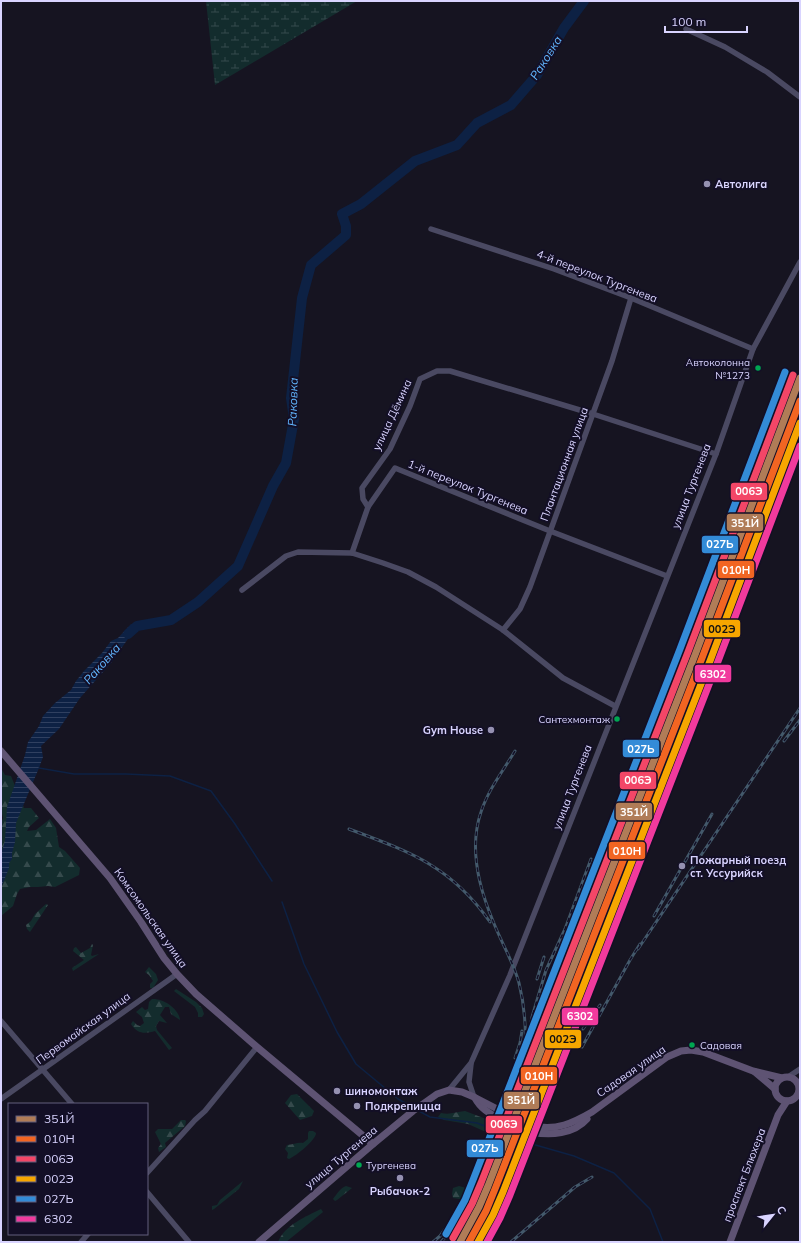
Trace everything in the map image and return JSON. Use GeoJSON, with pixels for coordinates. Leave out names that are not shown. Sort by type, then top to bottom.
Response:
{"type":"FeatureCollection","features":[{"type":"Feature","properties":{"kind":"main road","name":"Комсомольская улица"},"geometry":{"type":"LineString","coordinates":[[1,751],[110,878],[164,958],[177,974],[196,994],[257,1047],[373,1144]]}},
{"type":"Feature","properties":{"kind":"main road","name":"Садовая улица"},"geometry":{"type":"LineString","coordinates":[[533,1129],[559,1127],[592,1112],[667,1057],[681,1051],[691,1050],[703,1052],[753,1071]]}},
{"type":"Feature","properties":{"kind":"main road"},"geometry":{"type":"LineString","coordinates":[[753,1071],[795,1080],[799,1088],[795,1098],[778,1115]]}},
{"type":"Feature","properties":{"kind":"main road"},"geometry":{"type":"LineString","coordinates":[[753,1071],[775,1089]]}},
{"type":"Feature","properties":{"kind":"main road"},"geometry":{"type":"LineString","coordinates":[[778,1115],[775,1089],[777,1082],[785,1077]]}},
{"type":"Feature","properties":{"kind":"main road","name":"улица Тургенева"},"geometry":{"type":"LineString","coordinates":[[258,1242],[413,1111],[437,1094],[449,1090]]}},
{"type":"Feature","properties":{"kind":"main road"},"geometry":{"type":"LineString","coordinates":[[449,1090],[462,1092],[474,1097],[502,1116]]}},
{"type":"Feature","properties":{"kind":"main road"},"geometry":{"type":"LineString","coordinates":[[777,1096],[784,1101],[793,1101]]}},
{"type":"Feature","properties":{"kind":"main road","name":"проспект Блюхера"},"geometry":{"type":"LineString","coordinates":[[730,1242],[778,1115]]}},
{"type":"Feature","properties":{"kind":"street"},"geometry":{"type":"LineString","coordinates":[[686,29],[725,47],[761,68],[800,97]]}},
{"type":"Feature","properties":{"kind":"street","name":"4-й переулок Тургенева"},"geometry":{"type":"LineString","coordinates":[[430,228],[554,269],[631,298],[753,349]]}},
{"type":"Feature","properties":{"kind":"street","name":"улица Тургенева"},"geometry":{"type":"LineString","coordinates":[[449,1090],[471,1063],[524,940],[615,706],[716,454],[753,349],[800,262]]}},
{"type":"Feature","properties":{"kind":"street","name":"Плантационная улица"},"geometry":{"type":"LineString","coordinates":[[503,630],[520,609],[530,587],[612,361],[631,298]]}},
{"type":"Feature","properties":{"kind":"street","name":"улица Дёмина"},"geometry":{"type":"LineString","coordinates":[[368,507],[363,499],[362,488],[390,449],[410,406],[420,379],[428,374],[437,371],[450,371],[593,414]]}},
{"type":"Feature","properties":{"kind":"street"},"geometry":{"type":"LineString","coordinates":[[593,414],[716,454]]}},
{"type":"Feature","properties":{"kind":"street","name":"1-й переулок Тургенева"},"geometry":{"type":"LineString","coordinates":[[368,507],[396,468],[550,531],[667,576]]}},
{"type":"Feature","properties":{"kind":"street"},"geometry":{"type":"LineString","coordinates":[[352,553],[368,507]]}},
{"type":"Feature","properties":{"kind":"street"},"geometry":{"type":"LineString","coordinates":[[242,590],[286,556],[298,552],[352,553],[408,572],[436,586],[503,630],[563,678],[615,706]]}},
{"type":"Feature","properties":{"kind":"street","name":"Первомайская улица"},"geometry":{"type":"LineString","coordinates":[[1,1099],[177,974]]}},
{"type":"Feature","properties":{"kind":"street"},"geometry":{"type":"LineString","coordinates":[[1,1021],[71,1103]]}},
{"type":"Feature","properties":{"kind":"street"},"geometry":{"type":"LineString","coordinates":[[148,1172],[195,1120],[205,1112],[257,1047]]}},
{"type":"Feature","properties":{"kind":"street"},"geometry":{"type":"LineString","coordinates":[[471,1063],[469,1082],[474,1097]]}},
{"type":"Feature","properties":{"kind":"street"},"geometry":{"type":"LineString","coordinates":[[785,1077],[800,1069]]}},
{"type":"Feature","properties":{"kind":"street"},"geometry":{"type":"LineString","coordinates":[[148,1193],[189,1242]]}},
{"type":"Feature","properties":{"kind":"green space"},"geometry":{"type":"Polygon","coordinates":[[[206,1],[357,1],[215,85],[206,1]]]}},
{"type":"Feature","properties":{"kind":"green space"},"geometry":{"type":"Polygon","coordinates":[[[1,768],[5,775],[11,776],[24,808],[31,808],[39,818],[29,827],[27,831],[36,830],[50,819],[56,828],[59,847],[65,851],[80,868],[79,875],[55,887],[30,887],[20,889],[13,906],[1,916],[1,823],[3,818],[1,809],[1,768]]]}},
{"type":"Feature","properties":{"kind":"green space"},"geometry":{"type":"Polygon","coordinates":[[[46,904],[48,905],[30,932],[26,925],[46,904]]]}},
{"type":"Feature","properties":{"kind":"green space"},"geometry":{"type":"Polygon","coordinates":[[[92,944],[91,955],[99,954],[73,971],[72,968],[84,960],[73,951],[74,948],[76,947],[81,953],[90,948],[92,944]]]}},
{"type":"Feature","properties":{"kind":"green space"},"geometry":{"type":"Polygon","coordinates":[[[149,967],[156,974],[158,980],[153,988],[150,988],[150,984],[153,981],[145,972],[149,967]]]}},
{"type":"Feature","properties":{"kind":"green space"},"geometry":{"type":"Polygon","coordinates":[[[176,989],[196,1002],[202,1008],[204,1014],[202,1017],[198,1017],[195,1007],[174,991],[176,989]]]}},
{"type":"Feature","properties":{"kind":"green space"},"geometry":{"type":"Polygon","coordinates":[[[152,999],[165,1002],[177,1012],[179,1016],[180,1020],[171,1014],[169,1007],[165,1007],[160,1015],[167,1023],[159,1021],[156,1026],[157,1030],[172,1048],[169,1050],[155,1031],[148,1033],[142,1032],[136,1030],[131,1024],[133,1021],[140,1026],[144,1023],[142,1017],[136,1012],[142,1007],[145,1010],[148,1009],[149,1002],[152,999]]]}},
{"type":"Feature","properties":{"kind":"green space"},"geometry":{"type":"Polygon","coordinates":[[[297,1094],[314,1111],[312,1116],[300,1120],[285,1103],[291,1095],[297,1094]]]}},
{"type":"Feature","properties":{"kind":"green space"},"geometry":{"type":"Polygon","coordinates":[[[465,1111],[494,1122],[499,1126],[495,1136],[468,1124],[444,1120],[438,1117],[441,1113],[450,1114],[465,1111]]]}},
{"type":"Feature","properties":{"kind":"green space"},"geometry":{"type":"Polygon","coordinates":[[[181,1120],[186,1121],[185,1126],[165,1143],[166,1147],[159,1152],[158,1148],[161,1144],[155,1132],[158,1129],[172,1129],[181,1120]]]}},
{"type":"Feature","properties":{"kind":"green space"},"geometry":{"type":"Polygon","coordinates":[[[309,1131],[316,1133],[313,1140],[296,1155],[289,1159],[287,1158],[288,1153],[285,1149],[287,1145],[303,1143],[308,1139],[309,1131]]]}},
{"type":"Feature","properties":{"kind":"green space"},"geometry":{"type":"Polygon","coordinates":[[[243,1181],[239,1189],[212,1210],[212,1206],[217,1205],[220,1200],[243,1181]]]}},
{"type":"Feature","properties":{"kind":"green space"},"geometry":{"type":"Polygon","coordinates":[[[346,1186],[352,1188],[335,1201],[333,1199],[340,1190],[346,1186]]]}},
{"type":"Feature","properties":{"kind":"green space"},"geometry":{"type":"Polygon","coordinates":[[[459,1186],[466,1188],[463,1196],[460,1199],[453,1198],[453,1188],[459,1186]]]}},
{"type":"Feature","properties":{"kind":"green space"},"geometry":{"type":"Polygon","coordinates":[[[321,1209],[323,1212],[286,1242],[278,1242],[290,1226],[302,1218],[321,1209]]]}},
{"type":"Feature","properties":{"kind":"water"},"geometry":{"type":"Polygon","coordinates":[[[131,624],[137,626],[111,663],[80,698],[59,729],[41,746],[43,757],[16,823],[12,859],[9,863],[9,868],[1,888],[1,854],[5,841],[7,807],[28,742],[39,726],[43,716],[55,703],[71,690],[84,671],[102,653],[111,641],[118,638],[131,624]]]}},
{"type":"Feature","properties":{"kind":"waterway","name":"Раковка"},"geometry":{"type":"LineString","coordinates":[[128,634],[137,626],[171,620],[198,602],[238,566],[273,486],[286,463],[294,419],[291,398],[302,298],[311,265],[346,235],[346,226],[342,214],[361,204],[415,161],[457,145],[477,123],[511,105],[537,75],[564,28],[584,1]]}},
{"type":"Feature","properties":{"kind":"waterway"},"geometry":{"type":"LineString","coordinates":[[39,768],[74,774],[170,776],[211,791],[235,824],[272,881]]}},
{"type":"Feature","properties":{"kind":"waterway"},"geometry":{"type":"LineString","coordinates":[[282,902],[304,964],[337,1032],[356,1064],[398,1099],[414,1108]]}},
{"type":"Feature","properties":{"kind":"waterway"},"geometry":{"type":"LineString","coordinates":[[419,1111],[430,1117],[477,1123],[497,1131]]}},
{"type":"Feature","properties":{"kind":"waterway"},"geometry":{"type":"LineString","coordinates":[[525,1142],[574,1156],[614,1173],[650,1209],[663,1242]]}},
{"type":"Feature","properties":{"kind":"tunnel"},"geometry":{"type":"LineString","coordinates":[[505,1113],[534,1126]]}},
{"type":"Feature","properties":{"kind":"tunnel"},"geometry":{"type":"LineString","coordinates":[[500,1119],[532,1132]]}},
{"type":"Feature","properties":{"kind":"railway"},"geometry":{"type":"LineString","coordinates":[[638,949],[800,708]]}},
{"type":"Feature","properties":{"kind":"railway"},"geometry":{"type":"LineString","coordinates":[[784,741],[800,720]]}},
{"type":"Feature","properties":{"kind":"railway"},"geometry":{"type":"LineString","coordinates":[[515,751],[484,804],[477,825],[476,853],[480,881],[488,908],[514,967],[522,995],[525,1019],[525,1057],[522,1082]]}},
{"type":"Feature","properties":{"kind":"railway"},"geometry":{"type":"LineString","coordinates":[[654,916],[712,814]]}},
{"type":"Feature","properties":{"kind":"railway"},"geometry":{"type":"LineString","coordinates":[[349,829],[391,845],[428,863],[460,887],[490,922]]}},
{"type":"Feature","properties":{"kind":"railway"},"geometry":{"type":"LineString","coordinates":[[529,1032],[546,970],[565,929],[591,859]]}},
{"type":"Feature","properties":{"kind":"railway"},"geometry":{"type":"LineString","coordinates":[[582,1047],[640,944]]}},
{"type":"Feature","properties":{"kind":"railway"},"geometry":{"type":"LineString","coordinates":[[537,979],[544,957]]}},
{"type":"Feature","properties":{"kind":"railway"},"geometry":{"type":"LineString","coordinates":[[583,1029],[600,1005]]}},
{"type":"Feature","properties":{"kind":"railway"},"geometry":{"type":"LineString","coordinates":[[515,1058],[522,1031]]}},
{"type":"Feature","properties":{"kind":"railway"},"geometry":{"type":"LineString","coordinates":[[441,1242],[451,1231],[474,1193],[504,1132]]}},
{"type":"Feature","properties":{"kind":"railway"},"geometry":{"type":"LineString","coordinates":[[511,1242],[575,1187],[592,1177]]}},
{"type":"Feature","properties":{"kind":"railway"},"geometry":{"type":"LineString","coordinates":[[433,1242],[440,1236],[459,1210]]}},
{"type":"Feature","properties":{"kind":"transit line","name":"027Ь"},"geometry":{"type":"LineString","coordinates":[[446,1234],[465,1200],[473,1180],[680,649],[785,372]]}},
{"type":"Feature","properties":{"kind":"transit line","name":"006Э"},"geometry":{"type":"LineString","coordinates":[[453,1238],[472,1204],[481,1183],[688,652],[793,375]]}},
{"type":"Feature","properties":{"kind":"transit line","name":"351Й"},"geometry":{"type":"LineString","coordinates":[[460,1242],[479,1207],[488,1186],[695,655],[800,378]]}},
{"type":"Feature","properties":{"kind":"transit line","name":"010Н"},"geometry":{"type":"LineString","coordinates":[[469,1242],[486,1211],[495,1189],[702,658],[800,401]]}},
{"type":"Feature","properties":{"kind":"transit line","name":"002Э"},"geometry":{"type":"LineString","coordinates":[[478,1242],[493,1215],[503,1192],[710,661],[800,423]]}},
{"type":"Feature","properties":{"kind":"transit line","name":"6302"},"geometry":{"type":"LineString","coordinates":[[487,1242],[510,1195],[717,664],[800,446]]}},
{"type":"Feature","properties":{"kind":"place","name":"Автолига"},"geometry":{"type":"Point","coordinates":[707,184]}},
{"type":"Feature","properties":{"kind":"place","name":"Автоколонна №1273"},"geometry":{"type":"Point","coordinates":[758,368]}},
{"type":"Feature","properties":{"kind":"place","name":"Сантехмонтаж"},"geometry":{"type":"Point","coordinates":[617,719]}},
{"type":"Feature","properties":{"kind":"place","name":"Gym House"},"geometry":{"type":"Point","coordinates":[491,730]}},
{"type":"Feature","properties":{"kind":"place","name":"Пожарный поезд ст. Уссурийск"},"geometry":{"type":"Point","coordinates":[682,866]}},
{"type":"Feature","properties":{"kind":"place","name":"Садовая"},"geometry":{"type":"Point","coordinates":[692,1045]}},
{"type":"Feature","properties":{"kind":"place","name":"шиномонтаж"},"geometry":{"type":"Point","coordinates":[337,1091]}},
{"type":"Feature","properties":{"kind":"place","name":"Подкрепицца"},"geometry":{"type":"Point","coordinates":[357,1106]}},
{"type":"Feature","properties":{"kind":"place","name":"Тургенева"},"geometry":{"type":"Point","coordinates":[359,1165]}},
{"type":"Feature","properties":{"kind":"place","name":"Рыбачок-2"},"geometry":{"type":"Point","coordinates":[400,1178]}}]}
